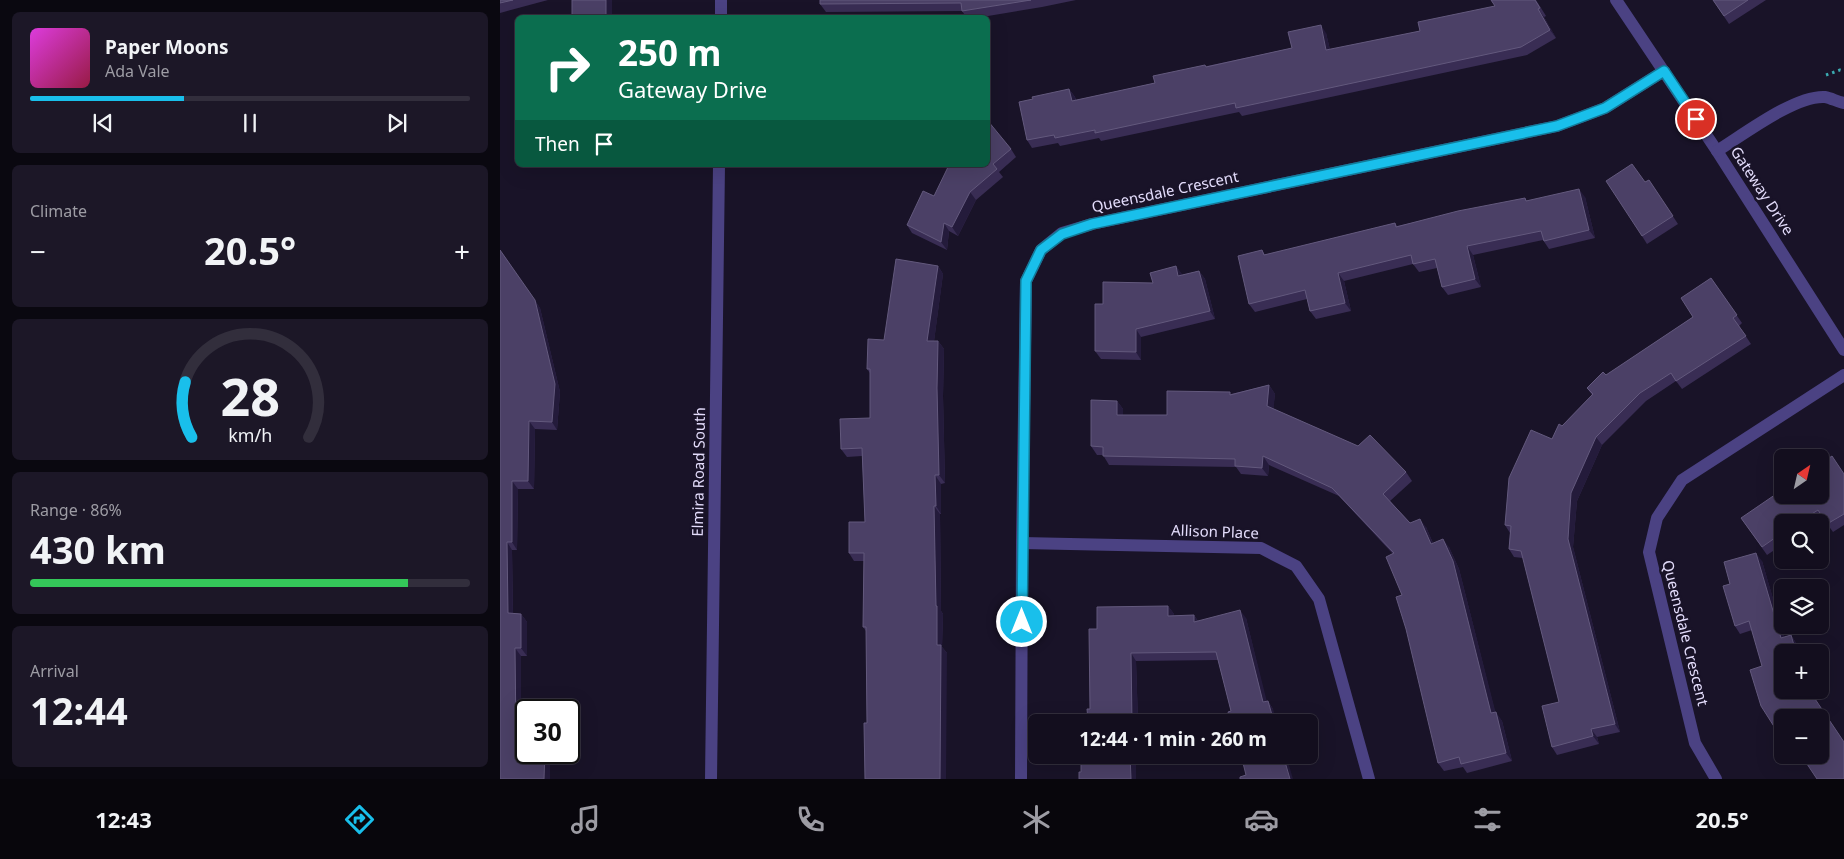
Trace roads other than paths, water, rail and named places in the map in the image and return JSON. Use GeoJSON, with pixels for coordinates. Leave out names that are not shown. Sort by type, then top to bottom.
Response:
{"type":"FeatureCollection","features":[{"type":"Feature","properties":{"kind":"street"},"geometry":{"type":"LineString","coordinates":[[721,0],[721,15]]}},
{"type":"Feature","properties":{"kind":"street","name":"Gateway Drive"},"geometry":{"type":"LineString","coordinates":[[1616,0],[1717,151],[1844,350]]}},
{"type":"Feature","properties":{"kind":"street","name":"Queensdale Crescent"},"geometry":{"type":"LineString","coordinates":[[1021,779],[1026,281],[1041,250],[1062,234],[1102,222],[1557,126],[1605,108],[1664,71]]}},
{"type":"Feature","properties":{"kind":"street"},"geometry":{"type":"LineString","coordinates":[[1717,151],[1789,106],[1806,100],[1826,97],[1844,104]]}},
{"type":"Feature","properties":{"kind":"street","name":"Elmira Road South"},"geometry":{"type":"LineString","coordinates":[[711,779],[719,167]]}},
{"type":"Feature","properties":{"kind":"street","name":"Queensdale Crescent"},"geometry":{"type":"LineString","coordinates":[[1713,775],[1695,743],[1649,552],[1657,518],[1682,480],[1844,375]]}},
{"type":"Feature","properties":{"kind":"street","name":"Allison Place"},"geometry":{"type":"LineString","coordinates":[[1022,543],[1260,548],[1296,566],[1319,599],[1369,779]]}},
{"type":"Feature","properties":{"kind":"street"},"geometry":{"type":"LineString","coordinates":[[1700,779],[1713,775]]}}]}
